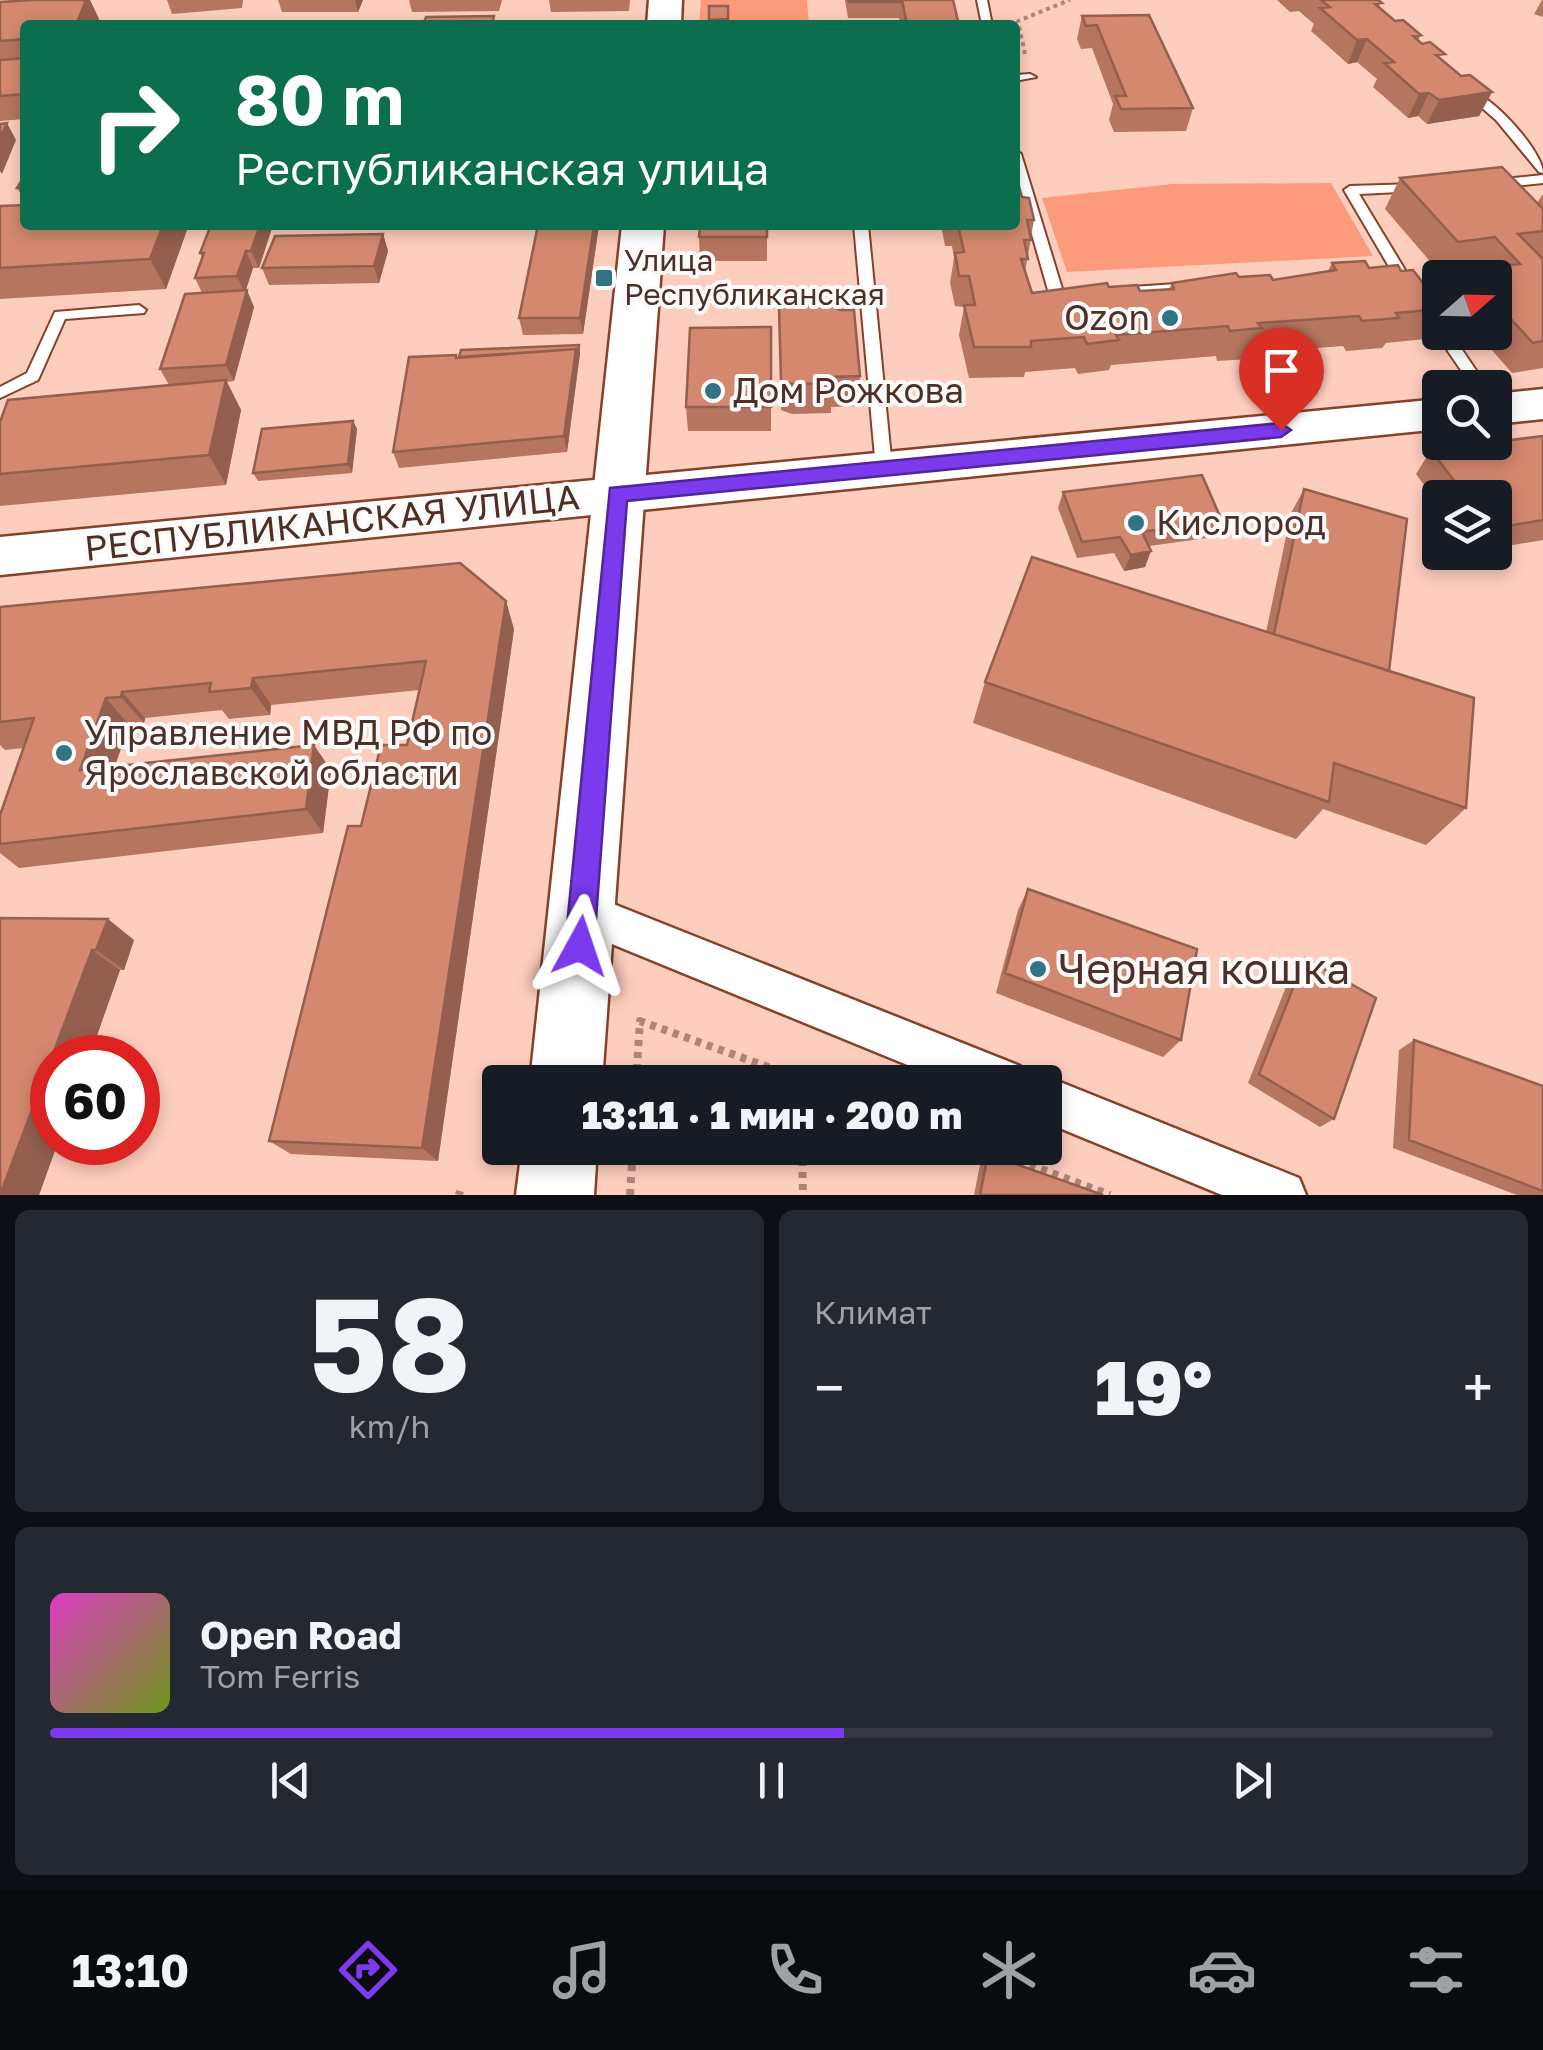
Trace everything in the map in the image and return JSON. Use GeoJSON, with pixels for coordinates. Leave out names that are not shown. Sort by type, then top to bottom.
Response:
{"type":"FeatureCollection","features":[{"type":"Feature","properties":{"kind":"main road"},"geometry":{"type":"LineString","coordinates":[[568,1065],[643,230]]}},
{"type":"Feature","properties":{"kind":"main road"},"geometry":{"type":"LineString","coordinates":[[1512,403],[1543,404]]}},
{"type":"Feature","properties":{"kind":"main road","name":"РЕСПУБЛИКАНСКАЯ УЛИЦА"},"geometry":{"type":"LineString","coordinates":[[0,556],[1422,416]]}},
{"type":"Feature","properties":{"kind":"main road"},"geometry":{"type":"LineString","coordinates":[[555,1195],[558,1165]]}},
{"type":"Feature","properties":{"kind":"street"},"geometry":{"type":"LineString","coordinates":[[583,912],[962,1065]]}},
{"type":"Feature","properties":{"kind":"street"},"geometry":{"type":"LineString","coordinates":[[1062,1106],[1282,1195]]}},
{"type":"Feature","properties":{"kind":"lane"},"geometry":{"type":"LineString","coordinates":[[1020,78],[1030,78]]}},
{"type":"Feature","properties":{"kind":"lane"},"geometry":{"type":"LineString","coordinates":[[1458,82],[1500,117],[1543,169]]}},
{"type":"Feature","properties":{"kind":"lane"},"geometry":{"type":"LineString","coordinates":[[1497,198],[1486,185],[1543,179]]}},
{"type":"Feature","properties":{"kind":"lane"},"geometry":{"type":"LineString","coordinates":[[1020,183],[1057,297],[1212,285]]}},
{"type":"Feature","properties":{"kind":"lane"},"geometry":{"type":"LineString","coordinates":[[1408,285],[1392,271],[1350,190],[1427,187]]}},
{"type":"Feature","properties":{"kind":"lane"},"geometry":{"type":"LineString","coordinates":[[861,230],[884,468]]}},
{"type":"Feature","properties":{"kind":"lane"},"geometry":{"type":"LineString","coordinates":[[0,392],[34,376],[60,315],[139,310]]}},
{"type":"Feature","properties":{"kind":"path"},"geometry":{"type":"LineString","coordinates":[[1020,21],[1070,0]]}},
{"type":"Feature","properties":{"kind":"path"},"geometry":{"type":"LineString","coordinates":[[1020,31],[1030,78]]}},
{"type":"Feature","properties":{"kind":"path"},"geometry":{"type":"LineString","coordinates":[[637,1065],[640,1021],[760,1065]]}},
{"type":"Feature","properties":{"kind":"path"},"geometry":{"type":"LineString","coordinates":[[630,1195],[632,1165]]}},
{"type":"Feature","properties":{"kind":"path"},"geometry":{"type":"LineString","coordinates":[[802,1165],[803,1195]]}},
{"type":"Feature","properties":{"kind":"path"},"geometry":{"type":"LineString","coordinates":[[1031,1165],[1110,1195]]}},
{"type":"Feature","properties":{"kind":"shaded area"},"geometry":{"type":"Polygon","coordinates":[[[701,0],[807,0],[809,20],[699,20],[701,0]]]}},
{"type":"Feature","properties":{"kind":"shaded area"},"geometry":{"type":"Polygon","coordinates":[[[1331,183],[1373,256],[1067,272],[1042,198],[1172,184],[1331,183]]]}},
{"type":"Feature","properties":{"kind":"building"},"geometry":{"type":"Polygon","coordinates":[[[86,0],[78,20],[20,20],[20,39],[0,41],[0,2],[86,0]]]}},
{"type":"Feature","properties":{"kind":"building"},"geometry":{"type":"Polygon","coordinates":[[[900,0],[901,2],[849,2],[900,0]]]}},
{"type":"Feature","properties":{"kind":"building"},"geometry":{"type":"Polygon","coordinates":[[[902,0],[953,0],[958,20],[906,20],[902,0]]]}},
{"type":"Feature","properties":{"kind":"building"},"geometry":{"type":"Polygon","coordinates":[[[1321,0],[1378,0],[1382,3],[1375,4],[1395,21],[1403,20],[1421,35],[1413,36],[1422,44],[1430,42],[1445,54],[1436,55],[1461,76],[1470,75],[1492,92],[1439,100],[1429,93],[1419,94],[1384,63],[1394,62],[1367,39],[1357,40],[1320,8],[1330,7],[1321,0]]]}},
{"type":"Feature","properties":{"kind":"building"},"geometry":{"type":"Polygon","coordinates":[[[709,6],[728,6],[728,19],[709,20],[709,6]]]}},
{"type":"Feature","properties":{"kind":"building"},"geometry":{"type":"Polygon","coordinates":[[[1149,15],[1193,108],[1121,109],[1115,96],[1126,96],[1097,25],[1086,26],[1082,16],[1149,15]]]}},
{"type":"Feature","properties":{"kind":"building"},"geometry":{"type":"Polygon","coordinates":[[[494,16],[493,20],[425,20],[494,16]]]}},
{"type":"Feature","properties":{"kind":"building"},"geometry":{"type":"Polygon","coordinates":[[[20,58],[20,94],[0,96],[0,60],[20,58]]]}},
{"type":"Feature","properties":{"kind":"building"},"geometry":{"type":"Polygon","coordinates":[[[1502,167],[1543,209],[1543,231],[1518,234],[1543,259],[1543,341],[1533,343],[1512,320],[1512,265],[1520,264],[1495,237],[1458,242],[1400,178],[1502,167]]]}},
{"type":"Feature","properties":{"kind":"building"},"geometry":{"type":"Polygon","coordinates":[[[1020,190],[1022,197],[1029,198],[1034,220],[1027,220],[1031,240],[1024,240],[1028,259],[1021,259],[1032,293],[1107,283],[1109,287],[1137,285],[1140,291],[1174,289],[1172,283],[1236,273],[1239,277],[1270,275],[1273,280],[1336,270],[1332,263],[1365,261],[1369,268],[1398,265],[1401,271],[1413,270],[1422,282],[1422,311],[1396,313],[1399,318],[1362,321],[1359,316],[1258,323],[1262,328],[1230,331],[1228,326],[1116,335],[1119,340],[1087,344],[1084,337],[1031,341],[1031,347],[974,347],[964,305],[975,305],[969,276],[959,276],[955,253],[964,252],[959,230],[1020,230],[1020,190]]]}},
{"type":"Feature","properties":{"kind":"building"},"geometry":{"type":"Polygon","coordinates":[[[20,205],[20,230],[161,230],[150,259],[0,268],[0,206],[20,205]]]}},
{"type":"Feature","properties":{"kind":"building"},"geometry":{"type":"Polygon","coordinates":[[[209,230],[258,230],[237,276],[195,278],[204,253],[200,253],[209,230]]]}},
{"type":"Feature","properties":{"kind":"building"},"geometry":{"type":"Polygon","coordinates":[[[537,230],[593,230],[580,318],[519,318],[537,230]]]}},
{"type":"Feature","properties":{"kind":"building"},"geometry":{"type":"Polygon","coordinates":[[[700,230],[767,230],[767,237],[699,237],[700,230]]]}},
{"type":"Feature","properties":{"kind":"building"},"geometry":{"type":"Polygon","coordinates":[[[383,234],[374,266],[262,268],[275,236],[383,234]]]}},
{"type":"Feature","properties":{"kind":"building"},"geometry":{"type":"Polygon","coordinates":[[[247,290],[226,365],[160,369],[185,294],[247,290]]]}},
{"type":"Feature","properties":{"kind":"building"},"geometry":{"type":"Polygon","coordinates":[[[829,304],[840,310],[854,310],[860,376],[831,377],[832,383],[793,384],[781,380],[779,308],[829,304]]]}},
{"type":"Feature","properties":{"kind":"building"},"geometry":{"type":"Polygon","coordinates":[[[771,327],[771,407],[686,407],[690,328],[771,327]]]}},
{"type":"Feature","properties":{"kind":"building"},"geometry":{"type":"Polygon","coordinates":[[[579,345],[578,357],[576,349],[459,357],[461,350],[579,345]]]}},
{"type":"Feature","properties":{"kind":"building"},"geometry":{"type":"Polygon","coordinates":[[[576,349],[564,436],[393,452],[409,357],[456,358],[576,349]]]}},
{"type":"Feature","properties":{"kind":"building"},"geometry":{"type":"Polygon","coordinates":[[[226,380],[209,455],[0,474],[0,422],[8,400],[226,380]]]}},
{"type":"Feature","properties":{"kind":"building"},"geometry":{"type":"Polygon","coordinates":[[[353,421],[348,464],[253,473],[262,429],[353,421]]]}},
{"type":"Feature","properties":{"kind":"building"},"geometry":{"type":"Polygon","coordinates":[[[1543,436],[1543,520],[1512,525],[1512,480],[1454,480],[1438,460],[1512,460],[1512,440],[1543,436]]]}},
{"type":"Feature","properties":{"kind":"building","name":"Кислород"},"geometry":{"type":"Polygon","coordinates":[[[1202,475],[1222,521],[1142,532],[1151,551],[1131,555],[1120,537],[1082,542],[1063,492],[1202,475]]]}},
{"type":"Feature","properties":{"kind":"building"},"geometry":{"type":"Polygon","coordinates":[[[1304,489],[1407,519],[1389,671],[1274,634],[1304,489]]]}},
{"type":"Feature","properties":{"kind":"building"},"geometry":{"type":"Polygon","coordinates":[[[1032,557],[1474,698],[1466,808],[1334,763],[1329,802],[985,682],[1032,557]]]}},
{"type":"Feature","properties":{"kind":"building"},"geometry":{"type":"Polygon","coordinates":[[[460,563],[506,601],[422,1148],[269,1141],[348,826],[361,826],[381,745],[407,745],[426,661],[253,678],[251,688],[209,692],[211,683],[122,692],[121,697],[106,698],[80,770],[314,745],[306,809],[0,844],[0,815],[34,718],[0,722],[0,607],[460,563]]]}},
{"type":"Feature","properties":{"kind":"building"},"geometry":{"type":"Polygon","coordinates":[[[1028,889],[1197,949],[1181,1040],[1005,973],[1028,889]]]}},
{"type":"Feature","properties":{"kind":"building"},"geometry":{"type":"Polygon","coordinates":[[[0,918],[108,919],[60,1035],[30,1035],[30,1115],[0,1195],[0,918]]]}},
{"type":"Feature","properties":{"kind":"building"},"geometry":{"type":"Polygon","coordinates":[[[1305,958],[1376,998],[1334,1119],[1259,1074],[1305,958]]]}},
{"type":"Feature","properties":{"kind":"building"},"geometry":{"type":"Polygon","coordinates":[[[1414,1040],[1543,1086],[1543,1191],[1409,1140],[1414,1040]]]}},
{"type":"Feature","properties":{"kind":"building"},"geometry":{"type":"Polygon","coordinates":[[[986,1165],[1019,1165],[1103,1195],[980,1195],[986,1165]]]}},
{"type":"Feature","properties":{"kind":"place","name":"Улица Республиканская"},"geometry":{"type":"Point","coordinates":[604,278]}},
{"type":"Feature","properties":{"kind":"place","name":"Ozon"},"geometry":{"type":"Point","coordinates":[1170,318]}},
{"type":"Feature","properties":{"kind":"place","name":"Дом Рожкова"},"geometry":{"type":"Point","coordinates":[713,391]}},
{"type":"Feature","properties":{"kind":"place","name":"Кислород"},"geometry":{"type":"Point","coordinates":[1136,523]}},
{"type":"Feature","properties":{"kind":"place","name":"Управление МВД РФ по Ярославской области"},"geometry":{"type":"Point","coordinates":[64,753]}},
{"type":"Feature","properties":{"kind":"place","name":"Черная кошка"},"geometry":{"type":"Point","coordinates":[1038,969]}},
{"type":"Feature","properties":{"kind":"route"},"geometry":{"type":"LineString","coordinates":[[580,946],[617,494],[1281,430]]}}]}
